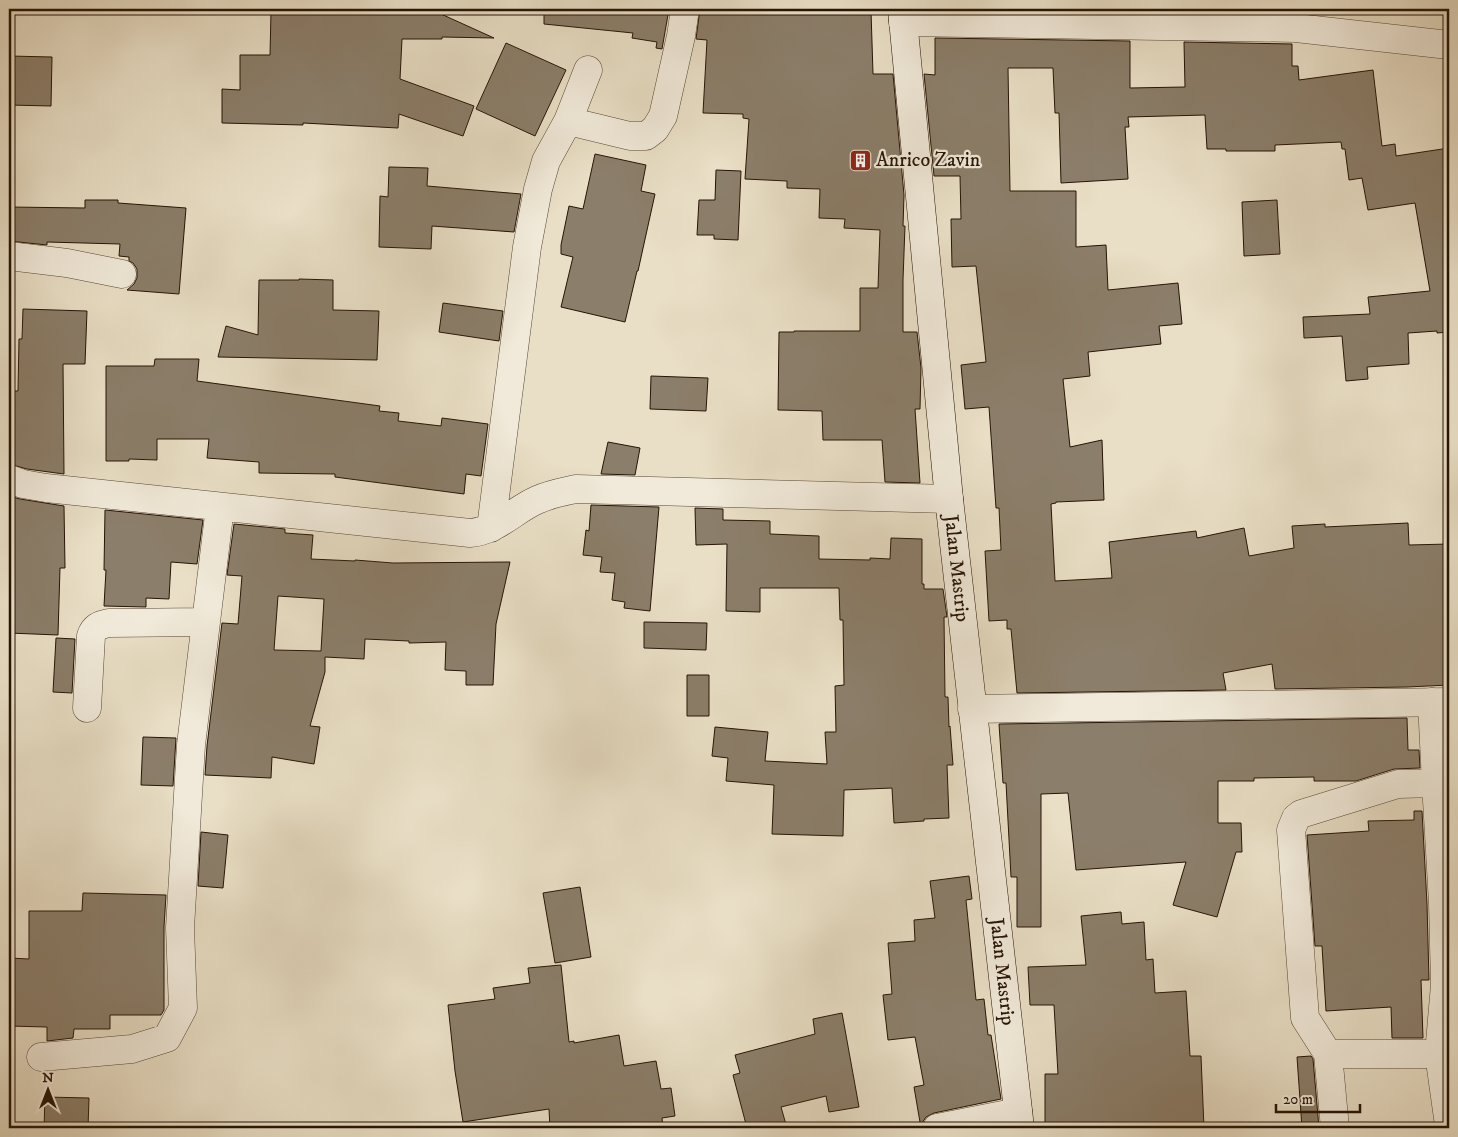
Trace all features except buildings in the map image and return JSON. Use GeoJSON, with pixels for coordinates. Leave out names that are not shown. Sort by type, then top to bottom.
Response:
{"type":"FeatureCollection","features":[{"type":"Feature","properties":{"kind":"street"},"geometry":{"type":"LineString","coordinates":[[568,121],[630,136],[646,136],[655,129],[663,116],[681,36],[685,9]]}},
{"type":"Feature","properties":{"kind":"street"},"geometry":{"type":"LineString","coordinates":[[902,16],[1296,28],[1449,45]]}},
{"type":"Feature","properties":{"kind":"street","name":"Jalan Mastrip"},"geometry":{"type":"LineString","coordinates":[[902,16],[949,499],[1019,1120]]}},
{"type":"Feature","properties":{"kind":"street"},"geometry":{"type":"LineString","coordinates":[[491,528],[527,247],[538,189],[546,161],[568,121],[588,70]]}},
{"type":"Feature","properties":{"kind":"street"},"geometry":{"type":"LineString","coordinates":[[9,256],[68,263],[122,274]]}},
{"type":"Feature","properties":{"kind":"street"},"geometry":{"type":"LineString","coordinates":[[9,479],[46,488],[458,532],[481,532],[491,528],[536,500],[576,489],[949,499]]}},
{"type":"Feature","properties":{"kind":"street"},"geometry":{"type":"LineString","coordinates":[[41,1057],[132,1049],[167,1038],[183,1008],[181,918],[191,745],[220,507]]}},
{"type":"Feature","properties":{"kind":"street"},"geometry":{"type":"LineString","coordinates":[[87,708],[91,636],[94,629],[100,624],[205,622]]}},
{"type":"Feature","properties":{"kind":"street"},"geometry":{"type":"LineString","coordinates":[[972,709],[1441,702],[1436,783],[1443,903],[1445,985],[1439,1054],[1449,1125]]}},
{"type":"Feature","properties":{"kind":"street"},"geometry":{"type":"LineString","coordinates":[[1335,1128],[1328,1054],[1305,1018],[1290,830],[1296,818],[1301,814],[1398,784],[1436,783]]}},
{"type":"Feature","properties":{"kind":"street"},"geometry":{"type":"LineString","coordinates":[[1328,1054],[1439,1054]]}},
{"type":"Feature","properties":{"kind":"street"},"geometry":{"type":"LineString","coordinates":[[937,1128],[1019,1120]]}},
{"type":"Feature","properties":{"kind":"place","name":"Anrico Zavin"},"geometry":{"type":"Point","coordinates":[860,160]}}]}
